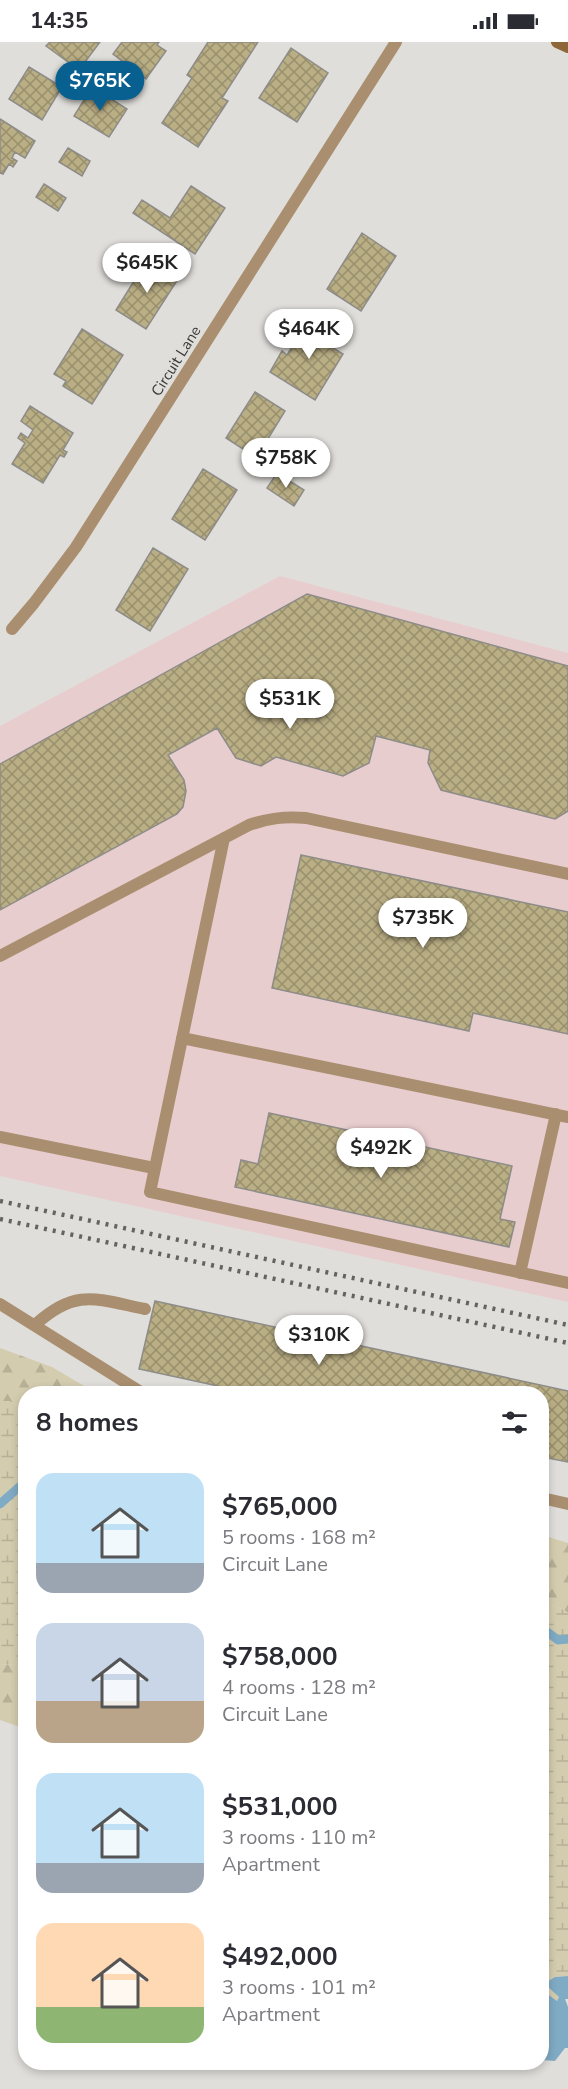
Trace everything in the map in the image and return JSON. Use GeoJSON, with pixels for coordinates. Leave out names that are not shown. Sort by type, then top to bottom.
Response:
{"type":"FeatureCollection","features":[{"type":"Feature","properties":{"kind":"main road"},"geometry":{"type":"LineString","coordinates":[[557,42],[568,47]]}},
{"type":"Feature","properties":{"kind":"street","name":"Circuit Lane"},"geometry":{"type":"LineString","coordinates":[[12,628],[34,603],[75,547],[396,42]]}},
{"type":"Feature","properties":{"kind":"street"},"geometry":{"type":"LineString","coordinates":[[0,956],[249,825],[268,818],[288,816],[306,818],[568,874]]}},
{"type":"Feature","properties":{"kind":"street"},"geometry":{"type":"LineString","coordinates":[[224,838],[150,1192],[568,1283]]}},
{"type":"Feature","properties":{"kind":"street"},"geometry":{"type":"LineString","coordinates":[[182,1038],[562,1116],[520,1273]]}},
{"type":"Feature","properties":{"kind":"street"},"geometry":{"type":"LineString","coordinates":[[0,1137],[154,1168]]}},
{"type":"Feature","properties":{"kind":"street"},"geometry":{"type":"LineString","coordinates":[[36,1324],[62,1304],[85,1298],[145,1309]]}},
{"type":"Feature","properties":{"kind":"street"},"geometry":{"type":"LineString","coordinates":[[0,1304],[36,1324],[132,1386]]}},
{"type":"Feature","properties":{"kind":"street"},"geometry":{"type":"LineString","coordinates":[[549,1500],[568,1504]]}},
{"type":"Feature","properties":{"kind":"shaded area"},"geometry":{"type":"Polygon","coordinates":[[[280,576],[568,653],[568,1302],[0,1176],[0,726],[280,576]]]}},
{"type":"Feature","properties":{"kind":"green space"},"geometry":{"type":"Polygon","coordinates":[[[0,1348],[52,1367],[84,1386],[18,1386],[18,1406],[9,1401],[0,1401],[0,1348]]]}},
{"type":"Feature","properties":{"kind":"green space"},"geometry":{"type":"Polygon","coordinates":[[[0,1401],[9,1401],[18,1406],[18,1664],[0,1664],[0,1401]]]}},
{"type":"Feature","properties":{"kind":"green space"},"geometry":{"type":"Polygon","coordinates":[[[549,1537],[568,1543],[568,1613],[549,1604],[549,1537]]]}},
{"type":"Feature","properties":{"kind":"green space"},"geometry":{"type":"Polygon","coordinates":[[[549,1604],[568,1613],[568,1976],[554,1977],[549,1988],[549,1604]]]}},
{"type":"Feature","properties":{"kind":"green space"},"geometry":{"type":"Polygon","coordinates":[[[0,1664],[18,1664],[18,1726],[0,1720],[0,1664]]]}},
{"type":"Feature","properties":{"kind":"green space"},"geometry":{"type":"Polygon","coordinates":[[[549,1988],[559,1997],[557,2001],[549,1995],[549,1988]]]}},
{"type":"Feature","properties":{"kind":"water"},"geometry":{"type":"Polygon","coordinates":[[[568,1976],[568,1999],[565,1999],[568,2007],[568,2048],[565,2048],[555,2061],[549,2061],[549,1995],[557,2001],[559,1997],[549,1988],[549,1981],[555,1977],[568,1976]]]}},
{"type":"Feature","properties":{"kind":"building"},"geometry":{"type":"Polygon","coordinates":[[[50,42],[100,42],[79,70],[46,46],[50,42]]]}},
{"type":"Feature","properties":{"kind":"building"},"geometry":{"type":"Polygon","coordinates":[[[122,42],[159,42],[157,45],[166,51],[146,79],[113,54],[122,42]]]}},
{"type":"Feature","properties":{"kind":"building"},"geometry":{"type":"Polygon","coordinates":[[[208,42],[258,42],[222,98],[228,101],[198,147],[162,123],[192,78],[187,75],[208,42]]]}},
{"type":"Feature","properties":{"kind":"building"},"geometry":{"type":"Polygon","coordinates":[[[291,48],[328,73],[297,122],[259,98],[291,48]]]}},
{"type":"Feature","properties":{"kind":"building"},"geometry":{"type":"Polygon","coordinates":[[[29,67],[62,87],[42,120],[9,99],[29,67]]]}},
{"type":"Feature","properties":{"kind":"building"},"geometry":{"type":"Polygon","coordinates":[[[92,87],[127,109],[109,137],[74,116],[92,87]]]}},
{"type":"Feature","properties":{"kind":"building"},"geometry":{"type":"Polygon","coordinates":[[[0,119],[35,141],[25,158],[15,152],[12,158],[17,161],[13,167],[9,164],[3,174],[0,173],[0,119]]]}},
{"type":"Feature","properties":{"kind":"building"},"geometry":{"type":"Polygon","coordinates":[[[68,148],[90,161],[82,176],[59,162],[68,148]]]}},
{"type":"Feature","properties":{"kind":"building"},"geometry":{"type":"Polygon","coordinates":[[[44,184],[66,198],[58,211],[36,197],[44,184]]]}},
{"type":"Feature","properties":{"kind":"building"},"geometry":{"type":"Polygon","coordinates":[[[191,186],[225,208],[195,254],[133,213],[142,200],[170,218],[191,186]]]}},
{"type":"Feature","properties":{"kind":"building"},"geometry":{"type":"Polygon","coordinates":[[[362,233],[396,256],[361,311],[327,289],[362,233]]]}},
{"type":"Feature","properties":{"kind":"building"},"geometry":{"type":"Polygon","coordinates":[[[147,260],[178,279],[146,329],[116,310],[147,260]]]}},
{"type":"Feature","properties":{"kind":"building"},"geometry":{"type":"Polygon","coordinates":[[[310,317],[336,333],[328,345],[343,354],[315,400],[270,372],[282,351],[287,355],[310,317]]]}},
{"type":"Feature","properties":{"kind":"building"},"geometry":{"type":"Polygon","coordinates":[[[82,329],[123,355],[92,404],[63,386],[66,381],[54,374],[82,329]]]}},
{"type":"Feature","properties":{"kind":"building"},"geometry":{"type":"Polygon","coordinates":[[[255,392],[285,411],[266,442],[275,447],[268,458],[259,453],[257,458],[226,438],[255,392]]]}},
{"type":"Feature","properties":{"kind":"building"},"geometry":{"type":"Polygon","coordinates":[[[30,406],[73,433],[63,450],[67,452],[64,457],[60,455],[43,483],[12,464],[25,443],[18,438],[21,433],[28,438],[33,430],[21,421],[30,406]]]}},
{"type":"Feature","properties":{"kind":"building"},"geometry":{"type":"Polygon","coordinates":[[[203,469],[237,490],[205,540],[172,519],[203,469]]]}},
{"type":"Feature","properties":{"kind":"building"},"geometry":{"type":"Polygon","coordinates":[[[277,473],[304,490],[294,506],[267,488],[277,473]]]}},
{"type":"Feature","properties":{"kind":"building"},"geometry":{"type":"Polygon","coordinates":[[[153,548],[188,569],[150,631],[116,610],[153,548]]]}},
{"type":"Feature","properties":{"kind":"building"},"geometry":{"type":"Polygon","coordinates":[[[307,594],[568,666],[568,811],[555,819],[441,790],[428,763],[430,750],[376,736],[369,763],[343,776],[276,757],[261,766],[236,758],[217,728],[168,755],[184,780],[186,791],[183,807],[177,814],[0,910],[0,764],[307,594]]]}},
{"type":"Feature","properties":{"kind":"building"},"geometry":{"type":"Polygon","coordinates":[[[301,855],[568,912],[568,1034],[473,1013],[469,1031],[272,988],[301,855]]]}},
{"type":"Feature","properties":{"kind":"building"},"geometry":{"type":"Polygon","coordinates":[[[269,1113],[512,1166],[500,1219],[515,1222],[509,1247],[235,1187],[241,1160],[258,1164],[269,1113]]]}},
{"type":"Feature","properties":{"kind":"building"},"geometry":{"type":"Polygon","coordinates":[[[155,1301],[545,1386],[218,1386],[139,1369],[155,1301]]]}},
{"type":"Feature","properties":{"kind":"building"},"geometry":{"type":"Polygon","coordinates":[[[549,1387],[568,1391],[568,1462],[549,1458],[549,1387]]]}},
{"type":"Feature","properties":{"kind":"waterway"},"geometry":{"type":"LineString","coordinates":[[0,1504],[18,1488]]}},
{"type":"Feature","properties":{"kind":"waterway"},"geometry":{"type":"LineString","coordinates":[[549,1633],[558,1640],[568,1639]]}},
{"type":"Feature","properties":{"kind":"railway"},"geometry":{"type":"LineString","coordinates":[[0,1201],[568,1325]]}},
{"type":"Feature","properties":{"kind":"railway"},"geometry":{"type":"LineString","coordinates":[[0,1219],[568,1343]]}}]}
